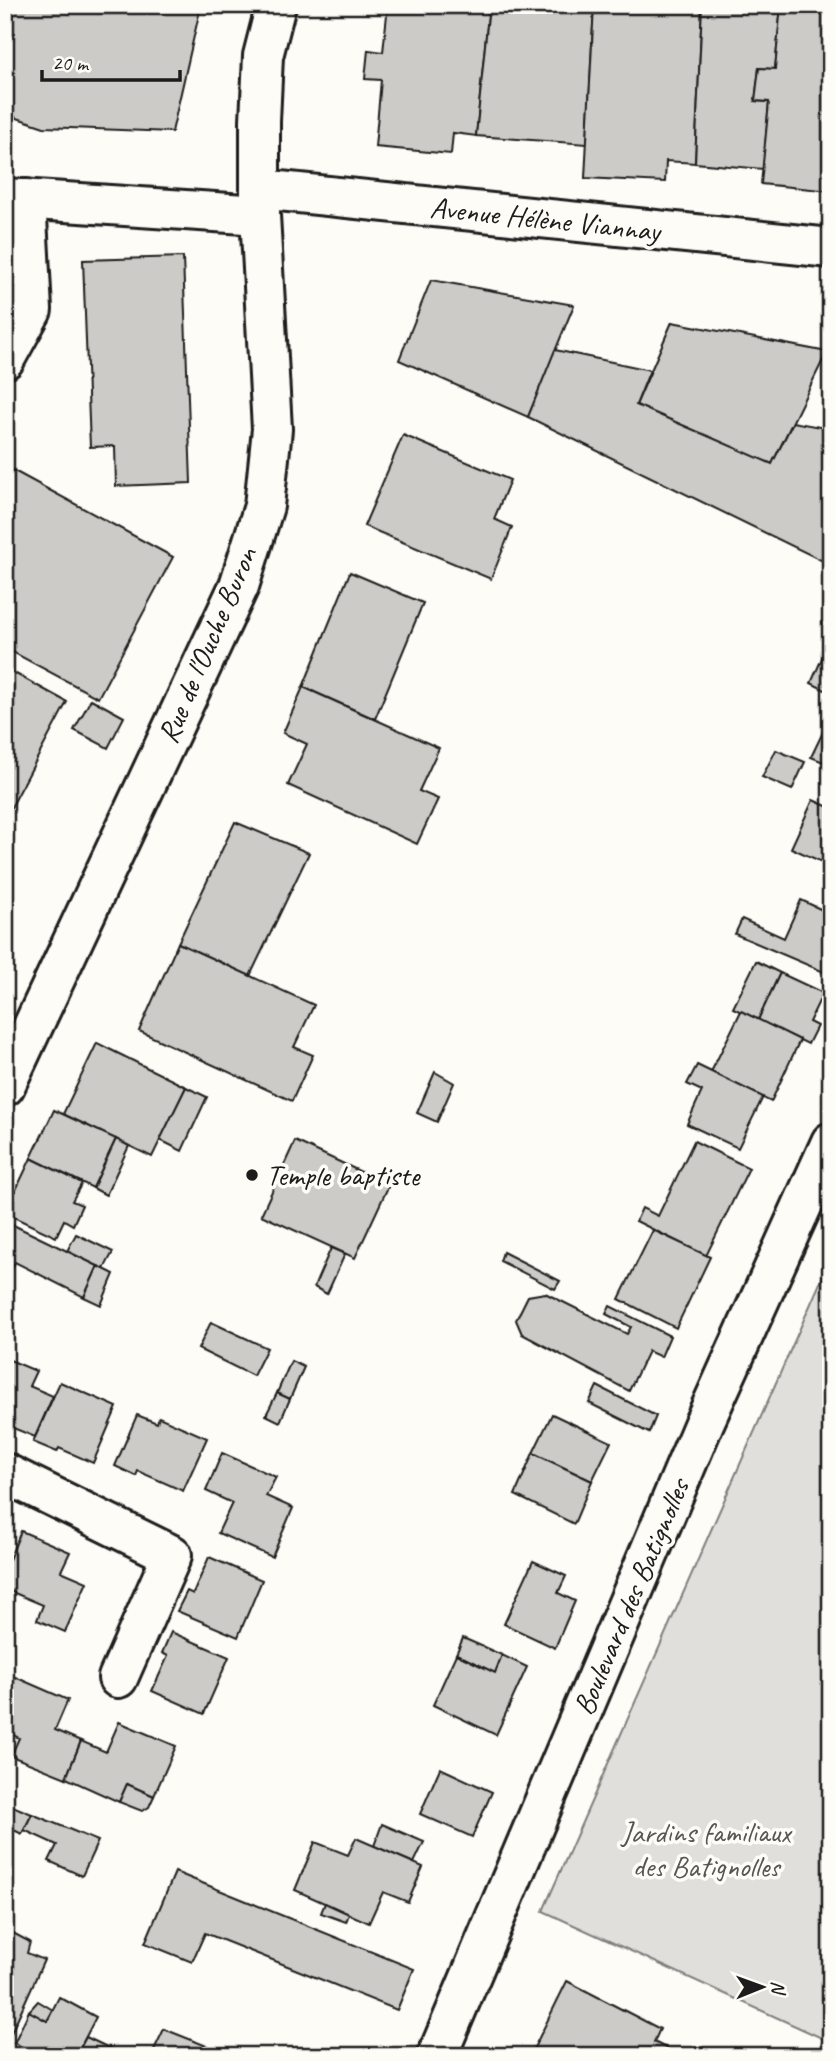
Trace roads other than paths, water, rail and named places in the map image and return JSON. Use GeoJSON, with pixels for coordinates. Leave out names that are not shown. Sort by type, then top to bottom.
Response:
{"type":"FeatureCollection","features":[{"type":"Feature","properties":{"kind":"street","name":"Rue de l'Ouche Buron"},"geometry":{"type":"LineString","coordinates":[[5,1086],[239,586],[264,506],[272,429],[260,202],[263,56],[276,5]]}},
{"type":"Feature","properties":{"kind":"street","name":"Avenue Hélène Viannay"},"geometry":{"type":"LineString","coordinates":[[16,199],[260,202],[831,248]]}},
{"type":"Feature","properties":{"kind":"street"},"geometry":{"type":"LineString","coordinates":[[5,359],[32,310],[16,199]]}},
{"type":"Feature","properties":{"kind":"street","name":"Boulevard des Batignolles"},"geometry":{"type":"LineString","coordinates":[[437,2056],[704,1423],[831,1142]]}},
{"type":"Feature","properties":{"kind":"street"},"geometry":{"type":"LineString","coordinates":[[5,1473],[172,1555],[118,1678]]}},
{"type":"Feature","properties":{"kind":"place","name":"Temple baptiste"},"geometry":{"type":"Point","coordinates":[252,1175]}},
{"type":"Feature","properties":{"kind":"park label","name":"Jardins familiaux des Batignolles"},"geometry":{"type":"Point","coordinates":[706,1849]}}]}
